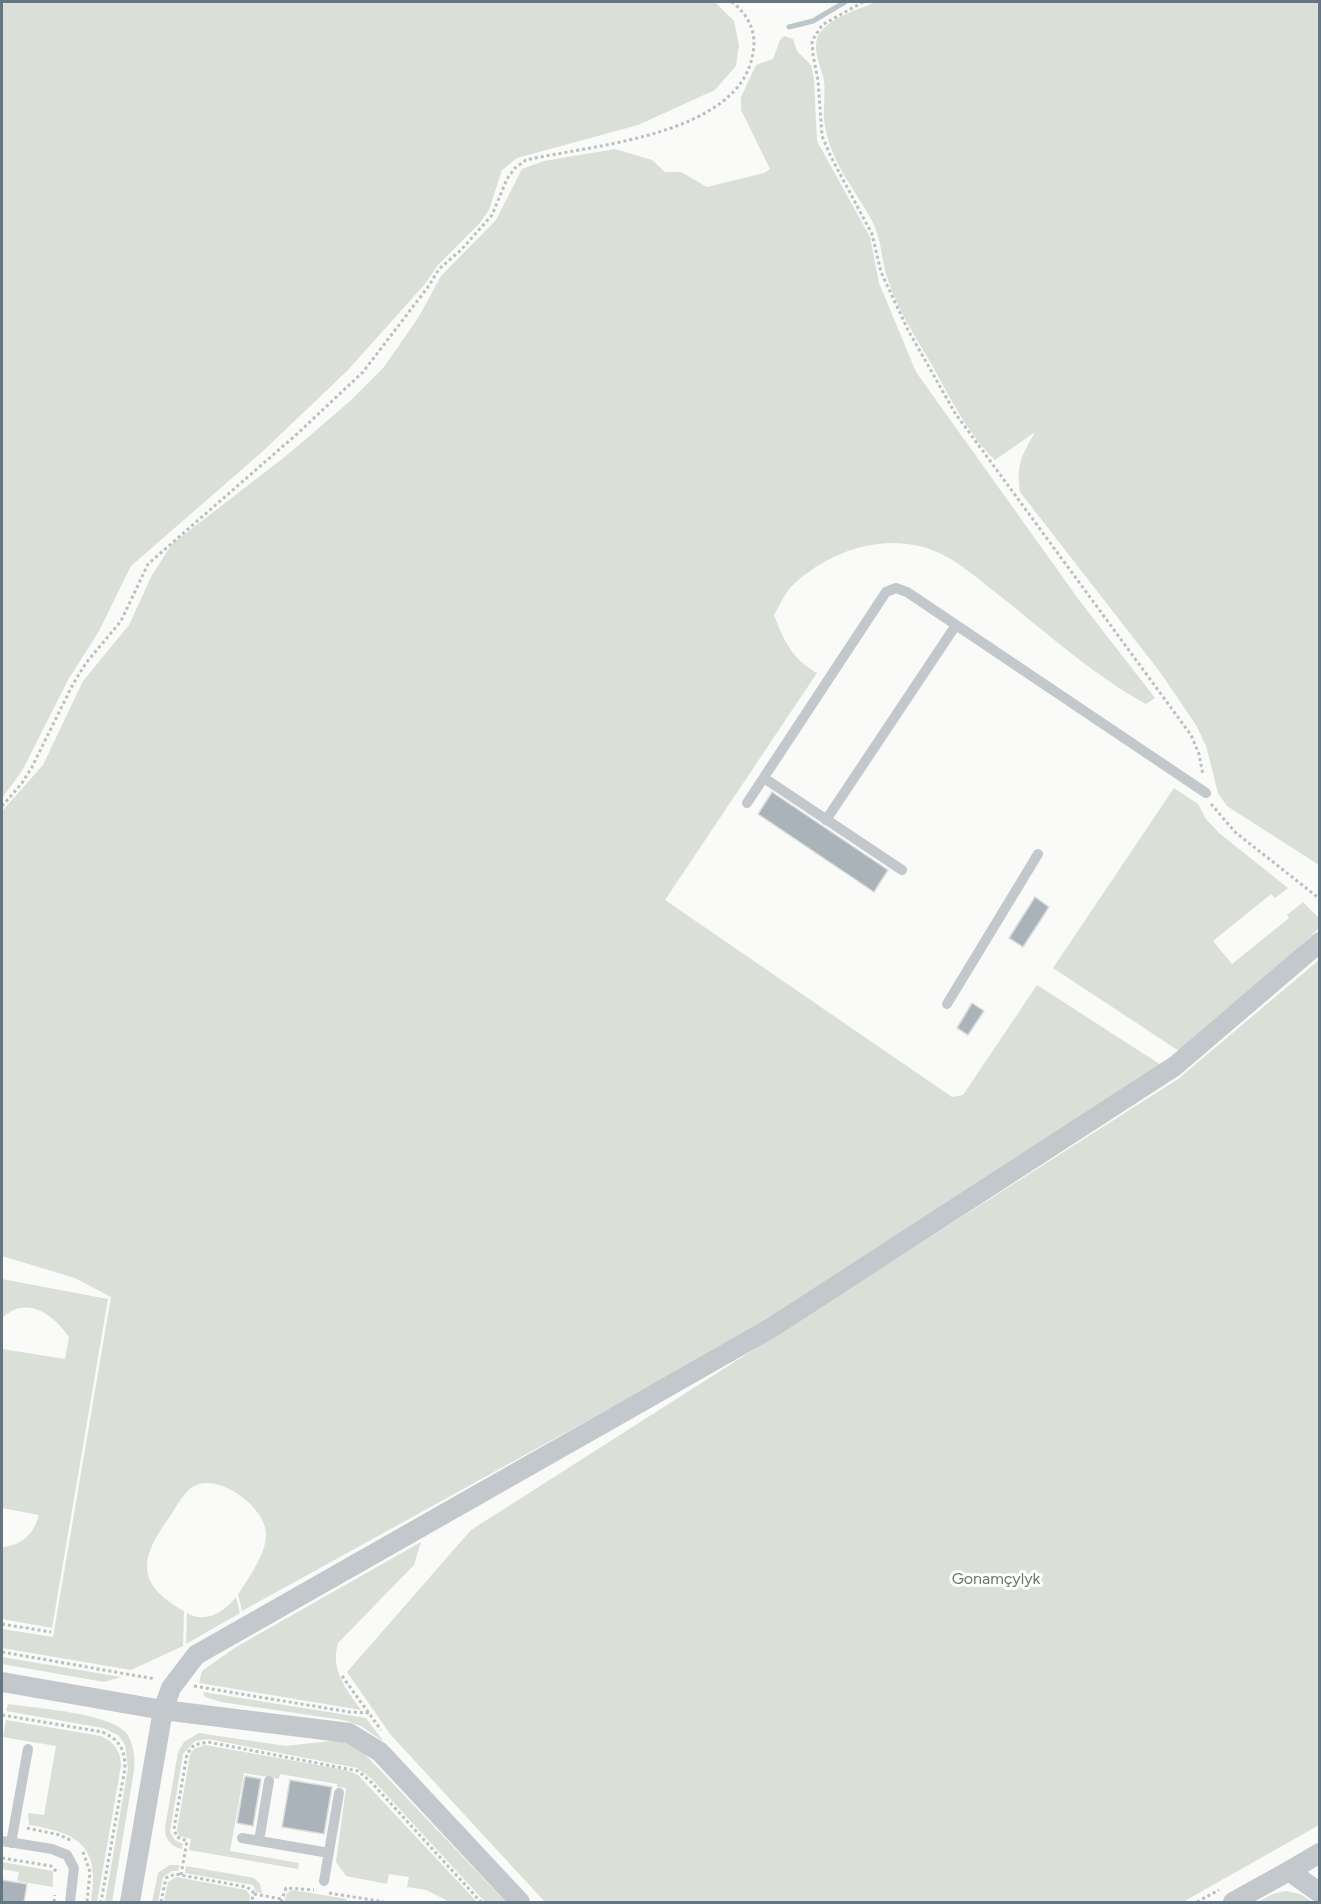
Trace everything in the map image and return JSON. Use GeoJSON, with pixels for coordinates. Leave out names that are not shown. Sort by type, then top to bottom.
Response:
{"type":"FeatureCollection","features":[{"type":"Feature","properties":{"kind":"street"},"geometry":{"type":"LineString","coordinates":[[130,1902],[163,1710],[171,1688],[183,1669],[196,1655],[771,1328],[1175,1066],[1320,942]]}},
{"type":"Feature","properties":{"kind":"street"},"geometry":{"type":"LineString","coordinates":[[2,1682],[163,1710],[331,1729],[364,1740],[380,1752],[520,1902]]}},
{"type":"Feature","properties":{"kind":"street"},"geometry":{"type":"LineString","coordinates":[[1233,1902],[1320,1853]]}},
{"type":"Feature","properties":{"kind":"street"},"geometry":{"type":"LineString","coordinates":[[1289,1871],[1320,1893]]}},
{"type":"Feature","properties":{"kind":"lane"},"geometry":{"type":"LineString","coordinates":[[747,803],[886,592],[896,588],[904,590],[1206,793]]}},
{"type":"Feature","properties":{"kind":"lane"},"geometry":{"type":"LineString","coordinates":[[826,820],[956,625]]}},
{"type":"Feature","properties":{"kind":"lane"},"geometry":{"type":"LineString","coordinates":[[764,778],[902,870]]}},
{"type":"Feature","properties":{"kind":"lane"},"geometry":{"type":"LineString","coordinates":[[947,1004],[1038,854]]}},
{"type":"Feature","properties":{"kind":"lane"},"geometry":{"type":"LineString","coordinates":[[28,1749],[6,1842],[52,1849],[67,1855],[74,1868],[70,1902]]}},
{"type":"Feature","properties":{"kind":"lane"},"geometry":{"type":"LineString","coordinates":[[259,1841],[269,1781]]}},
{"type":"Feature","properties":{"kind":"lane"},"geometry":{"type":"LineString","coordinates":[[324,1881],[339,1793]]}},
{"type":"Feature","properties":{"kind":"lane"},"geometry":{"type":"LineString","coordinates":[[242,1838],[329,1853]]}},
{"type":"Feature","properties":{"kind":"path"},"geometry":{"type":"LineString","coordinates":[[2,806],[27,776],[73,684],[86,663],[121,621],[148,564],[297,434],[363,372],[422,296],[439,269],[461,250],[492,215],[507,179],[515,168],[526,160],[653,135],[703,114],[724,101],[738,87],[752,64],[753,28],[742,10],[732,2]]}},
{"type":"Feature","properties":{"kind":"path"},"geometry":{"type":"LineString","coordinates":[[863,2],[828,20],[812,41],[820,126],[831,158],[872,234],[881,272],[908,330],[956,413],[1191,735],[1199,754],[1206,793],[1221,819],[1320,900]]}},
{"type":"Feature","properties":{"kind":"path"},"geometry":{"type":"LineString","coordinates":[[2,1624],[51,1632]]}},
{"type":"Feature","properties":{"kind":"path"},"geometry":{"type":"LineString","coordinates":[[2,1652],[126,1674]]}},
{"type":"Feature","properties":{"kind":"path"},"geometry":{"type":"LineString","coordinates":[[201,1688],[370,1713]]}},
{"type":"Feature","properties":{"kind":"path"},"geometry":{"type":"LineString","coordinates":[[2,1715],[102,1732],[121,1746],[125,1768],[101,1902]]}},
{"type":"Feature","properties":{"kind":"path"},"geometry":{"type":"LineString","coordinates":[[181,1875],[187,1842],[177,1838],[174,1829],[187,1754],[194,1745],[205,1742],[358,1771],[371,1782],[481,1902]]}},
{"type":"Feature","properties":{"kind":"path"},"geometry":{"type":"LineString","coordinates":[[2,1858],[51,1866],[58,1870],[58,1877]]}},
{"type":"Feature","properties":{"kind":"path"},"geometry":{"type":"LineString","coordinates":[[161,1902],[166,1878],[172,1875],[247,1887],[253,1894],[282,1899]]}},
{"type":"Feature","properties":{"kind":"path"},"geometry":{"type":"LineString","coordinates":[[54,1902],[57,1885]]}},
{"type":"Feature","properties":{"kind":"path"},"geometry":{"type":"LineString","coordinates":[[252,1902],[253,1894]]}},
{"type":"Feature","properties":{"kind":"green space"},"geometry":{"type":"Polygon","coordinates":[[[2,2],[715,2],[734,21],[739,45],[736,66],[715,90],[638,125],[517,158],[502,170],[489,210],[479,224],[438,265],[425,284],[347,371],[262,452],[131,566],[99,631],[68,680],[22,771],[2,798],[2,2]]]}},
{"type":"Feature","properties":{"kind":"green space"},"geometry":{"type":"Polygon","coordinates":[[[876,2],[1319,2],[1319,865],[1227,806],[1218,793],[1206,746],[1196,725],[1160,672],[1020,492],[1021,460],[1035,432],[995,460],[976,439],[960,415],[902,313],[888,280],[875,226],[838,163],[828,139],[824,120],[824,80],[816,47],[818,36],[829,24],[876,2]]]}},
{"type":"Feature","properties":{"kind":"green space"},"geometry":{"type":"Polygon","coordinates":[[[784,36],[793,39],[797,51],[811,65],[814,79],[817,141],[870,237],[879,283],[916,372],[1079,600],[1155,698],[1146,704],[1126,693],[1071,653],[967,570],[941,554],[914,545],[895,543],[877,544],[841,554],[808,572],[794,584],[774,615],[781,633],[795,655],[808,668],[817,673],[665,900],[952,1097],[963,1095],[1037,985],[1161,1065],[766,1322],[242,1611],[238,1595],[262,1553],[266,1537],[265,1526],[260,1515],[251,1505],[229,1489],[216,1484],[204,1483],[194,1486],[181,1499],[161,1530],[148,1556],[147,1568],[150,1579],[157,1590],[168,1601],[184,1611],[183,1646],[131,1670],[2,1648],[2,1629],[53,1637],[111,1297],[75,1278],[2,1256],[2,811],[43,765],[83,681],[129,625],[152,575],[172,544],[286,456],[349,402],[384,367],[418,318],[441,276],[496,220],[522,169],[544,161],[615,149],[652,160],[665,172],[681,172],[707,187],[764,173],[770,169],[741,110],[741,97],[756,65],[773,59],[780,40],[784,36]]]}},
{"type":"Feature","properties":{"kind":"green space"},"geometry":{"type":"Polygon","coordinates":[[[1174,788],[1198,804],[1206,819],[1219,833],[1288,888],[1275,898],[1271,894],[1213,941],[1232,964],[1289,918],[1287,915],[1303,902],[1319,918],[1319,928],[1247,998],[1179,1051],[1053,968],[1174,788]]]}},
{"type":"Feature","properties":{"kind":"green space","name":"Gonamçylyk"},"geometry":{"type":"Polygon","coordinates":[[[1319,960],[1319,1825],[1183,1902],[545,1902],[390,1734],[347,1672],[471,1530],[1178,1079],[1319,960]]]}},
{"type":"Feature","properties":{"kind":"green space"},"geometry":{"type":"Polygon","coordinates":[[[2,1279],[108,1299],[52,1628],[2,1619],[2,1547],[26,1538],[34,1528],[39,1515],[2,1508],[2,1349],[65,1359],[69,1337],[55,1321],[39,1310],[21,1308],[11,1311],[2,1318],[2,1279]]]}},
{"type":"Feature","properties":{"kind":"green space"},"geometry":{"type":"Polygon","coordinates":[[[421,1542],[414,1565],[338,1643],[336,1662],[338,1671],[345,1687],[361,1710],[199,1683],[202,1671],[236,1647],[421,1542]]]}},
{"type":"Feature","properties":{"kind":"green space"},"geometry":{"type":"Polygon","coordinates":[[[236,1597],[240,1613],[186,1644],[187,1613],[208,1617],[220,1612],[236,1597]]]}},
{"type":"Feature","properties":{"kind":"green space"},"geometry":{"type":"Polygon","coordinates":[[[2,1657],[121,1677],[104,1682],[2,1664],[2,1657]]]}},
{"type":"Feature","properties":{"kind":"green space"},"geometry":{"type":"Polygon","coordinates":[[[203,1692],[366,1718],[384,1742],[361,1726],[343,1720],[221,1702],[205,1697],[203,1692]]]}},
{"type":"Feature","properties":{"kind":"green space"},"geometry":{"type":"Polygon","coordinates":[[[8,1704],[90,1716],[119,1727],[127,1734],[134,1752],[134,1770],[112,1902],[105,1902],[128,1768],[125,1745],[118,1735],[103,1728],[6,1711],[8,1704]]]}},
{"type":"Feature","properties":{"kind":"green space"},"geometry":{"type":"Polygon","coordinates":[[[6,1720],[101,1736],[110,1741],[118,1751],[121,1766],[97,1902],[91,1902],[92,1868],[83,1846],[62,1833],[29,1825],[28,1813],[44,1815],[56,1746],[3,1737],[6,1720]]]}},
{"type":"Feature","properties":{"kind":"green space"},"geometry":{"type":"Polygon","coordinates":[[[199,1733],[286,1746],[339,1740],[358,1747],[506,1902],[485,1902],[372,1779],[357,1768],[208,1739],[195,1741],[183,1754],[170,1832],[175,1840],[183,1844],[182,1849],[175,1846],[167,1839],[165,1828],[178,1752],[184,1742],[199,1733]]]}},
{"type":"Feature","properties":{"kind":"green space"},"geometry":{"type":"Polygon","coordinates":[[[205,1745],[346,1770],[358,1775],[477,1902],[450,1902],[426,1890],[407,1887],[409,1877],[389,1874],[387,1884],[346,1876],[336,1862],[346,1788],[337,1787],[337,1784],[280,1774],[279,1779],[244,1773],[230,1851],[299,1863],[298,1869],[189,1850],[191,1839],[179,1836],[177,1830],[190,1755],[194,1749],[205,1745]]]}},
{"type":"Feature","properties":{"kind":"green space"},"geometry":{"type":"Polygon","coordinates":[[[2,1862],[53,1871],[53,1887],[17,1881],[19,1872],[2,1869],[2,1862]]]}},
{"type":"Feature","properties":{"kind":"green space"},"geometry":{"type":"Polygon","coordinates":[[[170,1865],[180,1865],[178,1871],[172,1871],[163,1877],[158,1902],[152,1902],[158,1873],[170,1865]]]}},
{"type":"Feature","properties":{"kind":"green space"},"geometry":{"type":"Polygon","coordinates":[[[186,1866],[254,1878],[260,1884],[262,1893],[256,1892],[253,1885],[185,1873],[186,1866]]]}},
{"type":"Feature","properties":{"kind":"green space"},"geometry":{"type":"Polygon","coordinates":[[[176,1877],[246,1890],[250,1895],[249,1902],[164,1902],[168,1882],[176,1877]]]}},
{"type":"Feature","properties":{"kind":"green space"},"geometry":{"type":"Polygon","coordinates":[[[292,1890],[347,1899],[346,1902],[284,1902],[287,1893],[292,1890]]]}},
{"type":"Feature","properties":{"kind":"green space"},"geometry":{"type":"Polygon","coordinates":[[[1286,1891],[1300,1894],[1313,1902],[1258,1902],[1273,1894],[1286,1891]]]}},
{"type":"Feature","properties":{"kind":"building"},"geometry":{"type":"Polygon","coordinates":[[[772,792],[888,870],[874,892],[758,814],[772,792]]]}},
{"type":"Feature","properties":{"kind":"building"},"geometry":{"type":"Polygon","coordinates":[[[1035,897],[1049,907],[1023,947],[1009,938],[1035,897]]]}},
{"type":"Feature","properties":{"kind":"building"},"geometry":{"type":"Polygon","coordinates":[[[972,1003],[984,1011],[968,1035],[957,1028],[972,1003]]]}},
{"type":"Feature","properties":{"kind":"building"},"geometry":{"type":"Polygon","coordinates":[[[245,1776],[261,1779],[253,1826],[237,1823],[245,1776]]]}},
{"type":"Feature","properties":{"kind":"building"},"geometry":{"type":"Polygon","coordinates":[[[290,1780],[332,1787],[324,1834],[282,1827],[290,1780]]]}},
{"type":"Feature","properties":{"kind":"building"},"geometry":{"type":"Polygon","coordinates":[[[2,1880],[27,1884],[24,1902],[2,1902],[2,1880]]]}},
{"type":"Feature","properties":{"kind":"waterway"},"geometry":{"type":"LineString","coordinates":[[789,27],[813,21],[845,2]]}}]}
